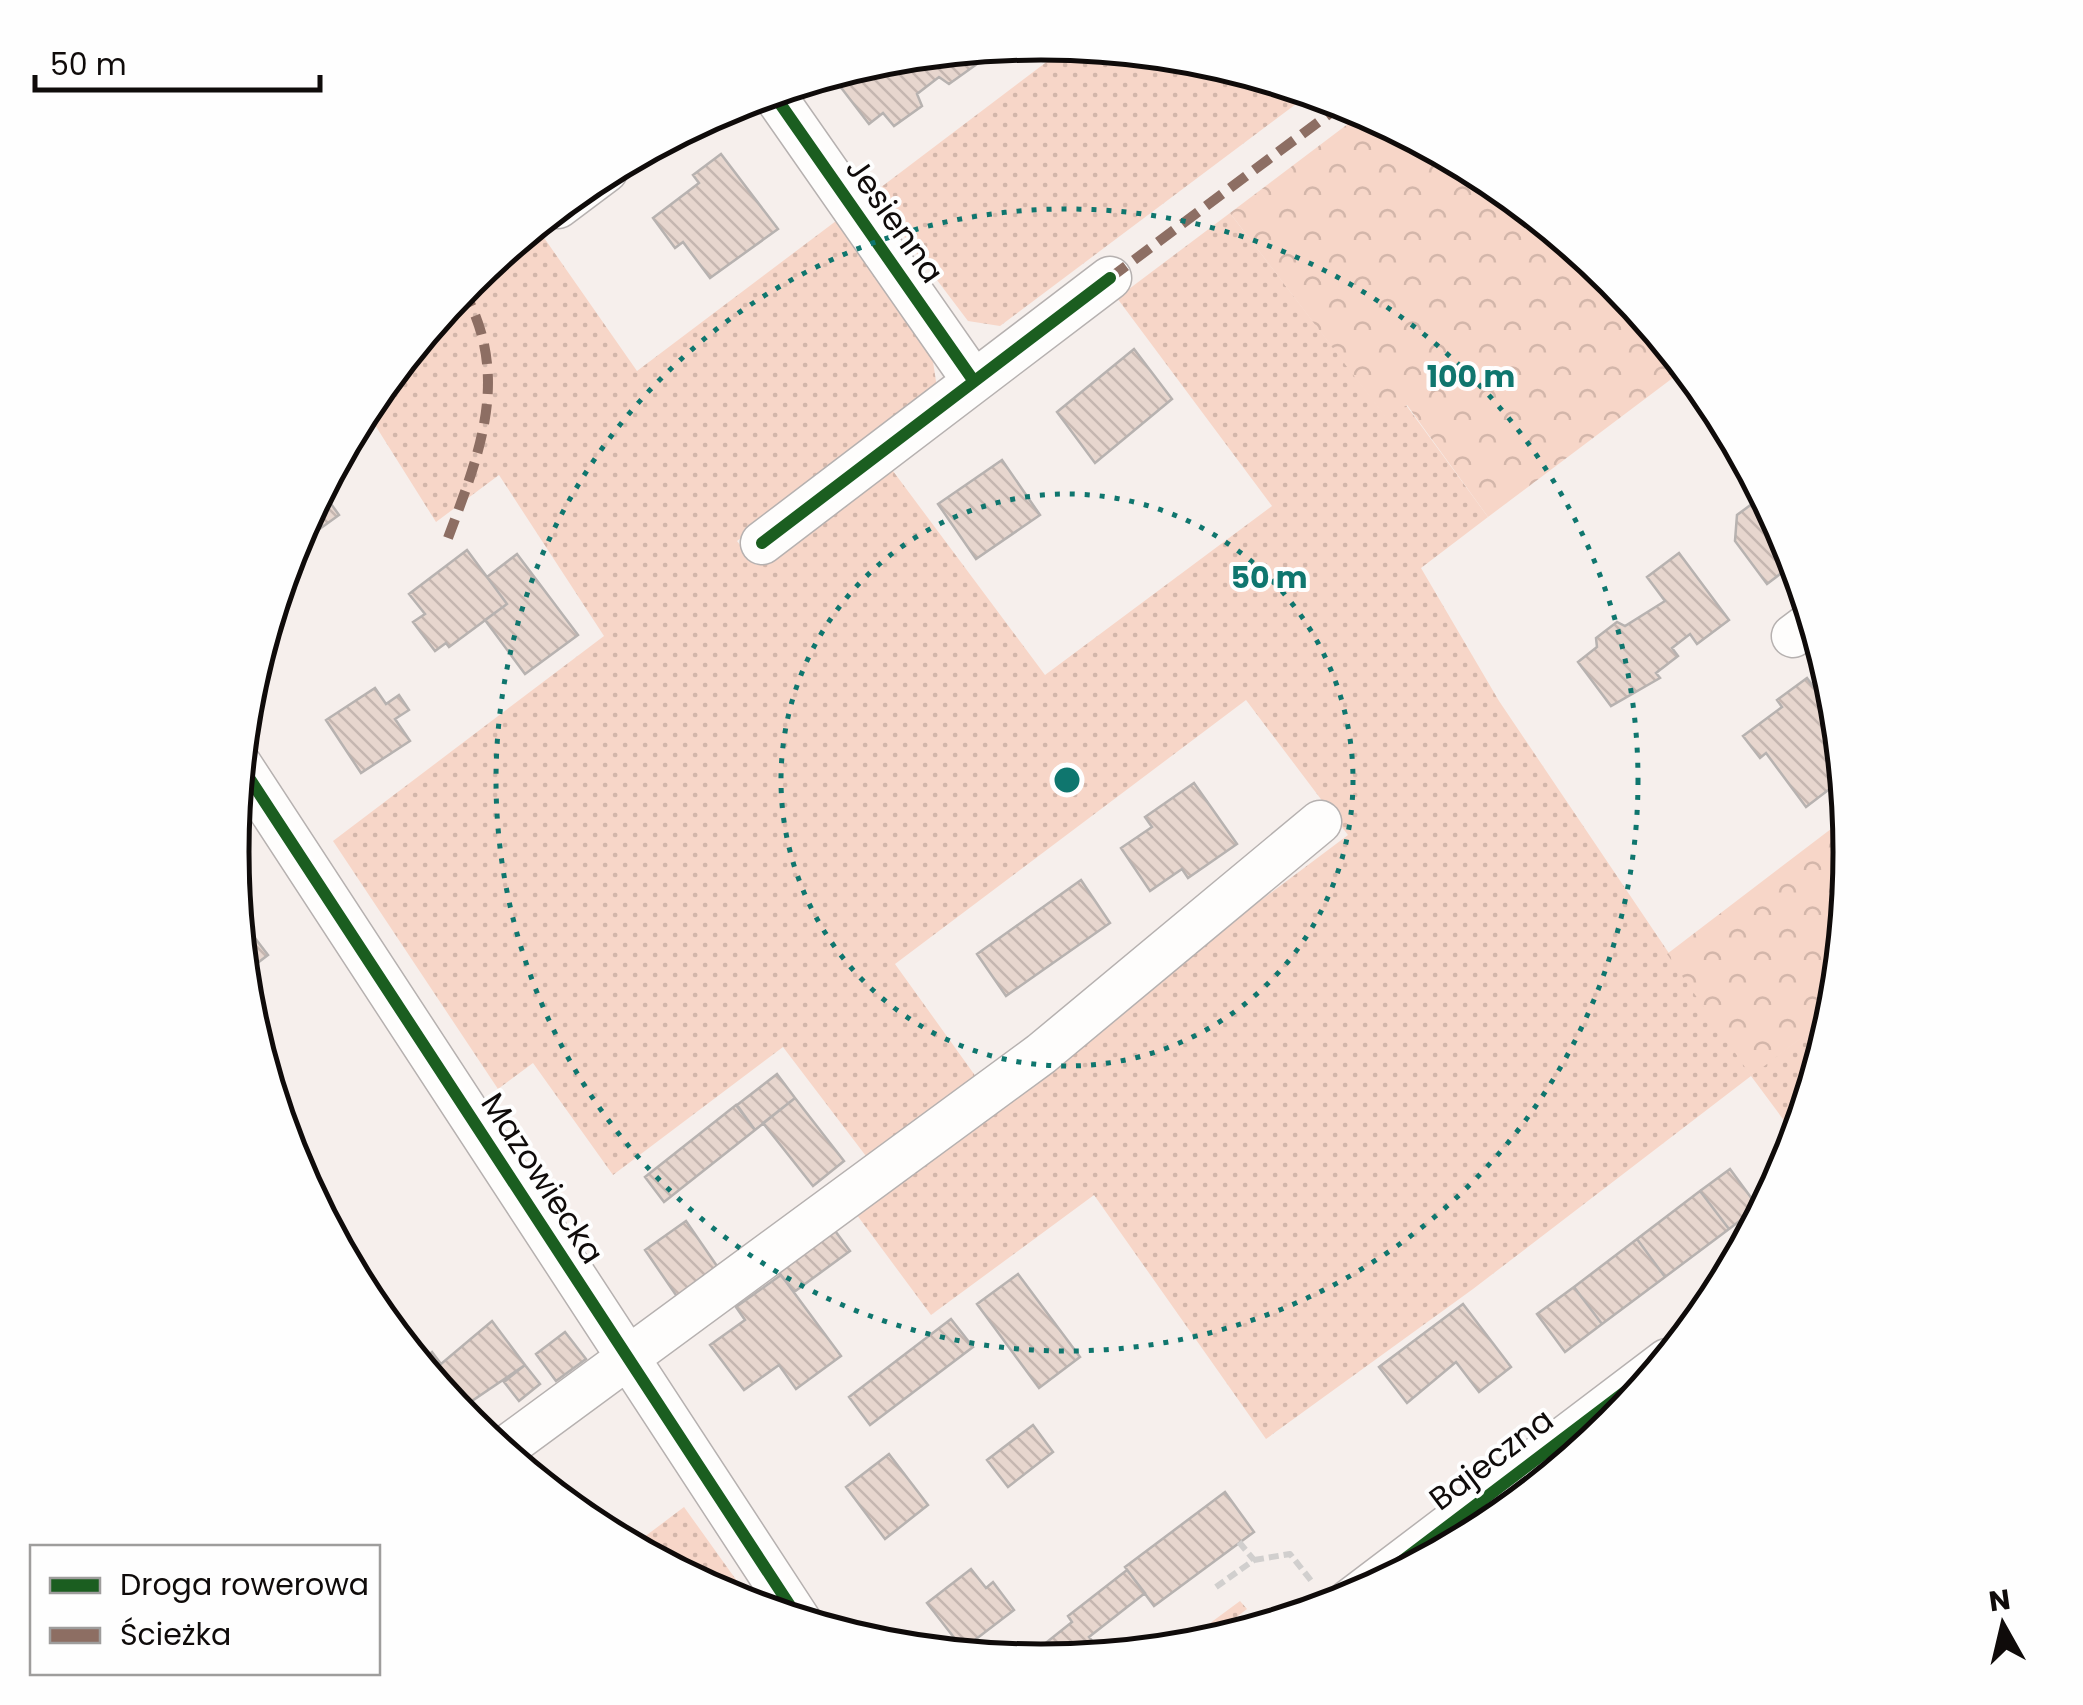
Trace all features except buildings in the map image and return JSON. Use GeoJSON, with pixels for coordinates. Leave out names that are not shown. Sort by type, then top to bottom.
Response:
{"type":"FeatureCollection","features":[{"type":"Feature","properties":{"kind":"street","name":"Jesienna"},"geometry":{"type":"LineString","coordinates":[[781,104],[973,380]]}},
{"type":"Feature","properties":{"kind":"street"},"geometry":{"type":"LineString","coordinates":[[762,543],[1110,278]]}},
{"type":"Feature","properties":{"kind":"street","name":"Mazowiecka"},"geometry":{"type":"LineString","coordinates":[[253,783],[788,1603]]}},
{"type":"Feature","properties":{"kind":"street"},"geometry":{"type":"LineString","coordinates":[[513,1443],[1041,1054],[1320,822]]}},
{"type":"Feature","properties":{"kind":"street","name":"Bajeczna"},"geometry":{"type":"LineString","coordinates":[[1369,1574],[1618,1396]]}},
{"type":"Feature","properties":{"kind":"path"},"geometry":{"type":"LineString","coordinates":[[1239,1542],[1254,1560]]}},
{"type":"Feature","properties":{"kind":"path"},"geometry":{"type":"LineString","coordinates":[[1216,1587],[1254,1560],[1290,1554],[1328,1591]]}},
{"type":"Feature","properties":{"kind":"green space"},"geometry":{"type":"Polygon","coordinates":[[[1049,60],[1196,75],[1298,103],[1000,326],[968,321],[872,194],[1049,60]]]}},
{"type":"Feature","properties":{"kind":"green space"},"geometry":{"type":"Polygon","coordinates":[[[1350,122],[1438,166],[1524,224],[1602,292],[1675,377],[1488,517],[1407,405],[1386,418],[1230,213],[1350,122]]]}},
{"type":"Feature","properties":{"kind":"green space"},"geometry":{"type":"Polygon","coordinates":[[[1230,213],[1386,417],[1406,405],[1488,517],[1421,568],[1499,701],[1751,1075],[1814,1029],[1786,1123],[1751,1076],[1473,1289],[1266,1439],[1094,1195],[931,1315],[851,1207],[1348,835],[1246,700],[895,964],[979,1081],[872,1164],[783,1047],[613,1175],[533,1063],[498,1089],[333,841],[604,636],[499,475],[436,522],[375,425],[446,330],[481,292],[543,237],[637,371],[836,221],[931,348],[937,388],[737,541],[756,565],[890,467],[1045,675],[1272,506],[1117,298],[1230,213]]]}},
{"type":"Feature","properties":{"kind":"green space"},"geometry":{"type":"Polygon","coordinates":[[[1833,827],[1832,904],[1814,1029],[1751,1076],[1667,954],[1833,827]]]}},
{"type":"Feature","properties":{"kind":"green space"},"geometry":{"type":"Polygon","coordinates":[[[684,1507],[740,1586],[691,1563],[643,1538],[684,1507]]]}},
{"type":"Feature","properties":{"kind":"green space"},"geometry":{"type":"Polygon","coordinates":[[[1240,1601],[1247,1609],[1230,1622],[1203,1628],[1240,1601]]]}},
{"type":"Feature","properties":{"kind":"marked path"},"geometry":{"type":"LineString","coordinates":[[1110,278],[1329,114]]}},
{"type":"Feature","properties":{"kind":"marked path"},"geometry":{"type":"LineString","coordinates":[[448,538],[471,475],[486,413],[485,352],[470,304]]}},
{"type":"Feature","properties":{"kind":"cycle path"},"geometry":{"type":"LineString","coordinates":[[781,104],[973,380]]}},
{"type":"Feature","properties":{"kind":"cycle path"},"geometry":{"type":"LineString","coordinates":[[762,543],[1110,278]]}},
{"type":"Feature","properties":{"kind":"cycle path"},"geometry":{"type":"LineString","coordinates":[[253,783],[789,1603]]}},
{"type":"Feature","properties":{"kind":"cycle path"},"geometry":{"type":"LineString","coordinates":[[1416,1551],[1613,1401]]}}]}
